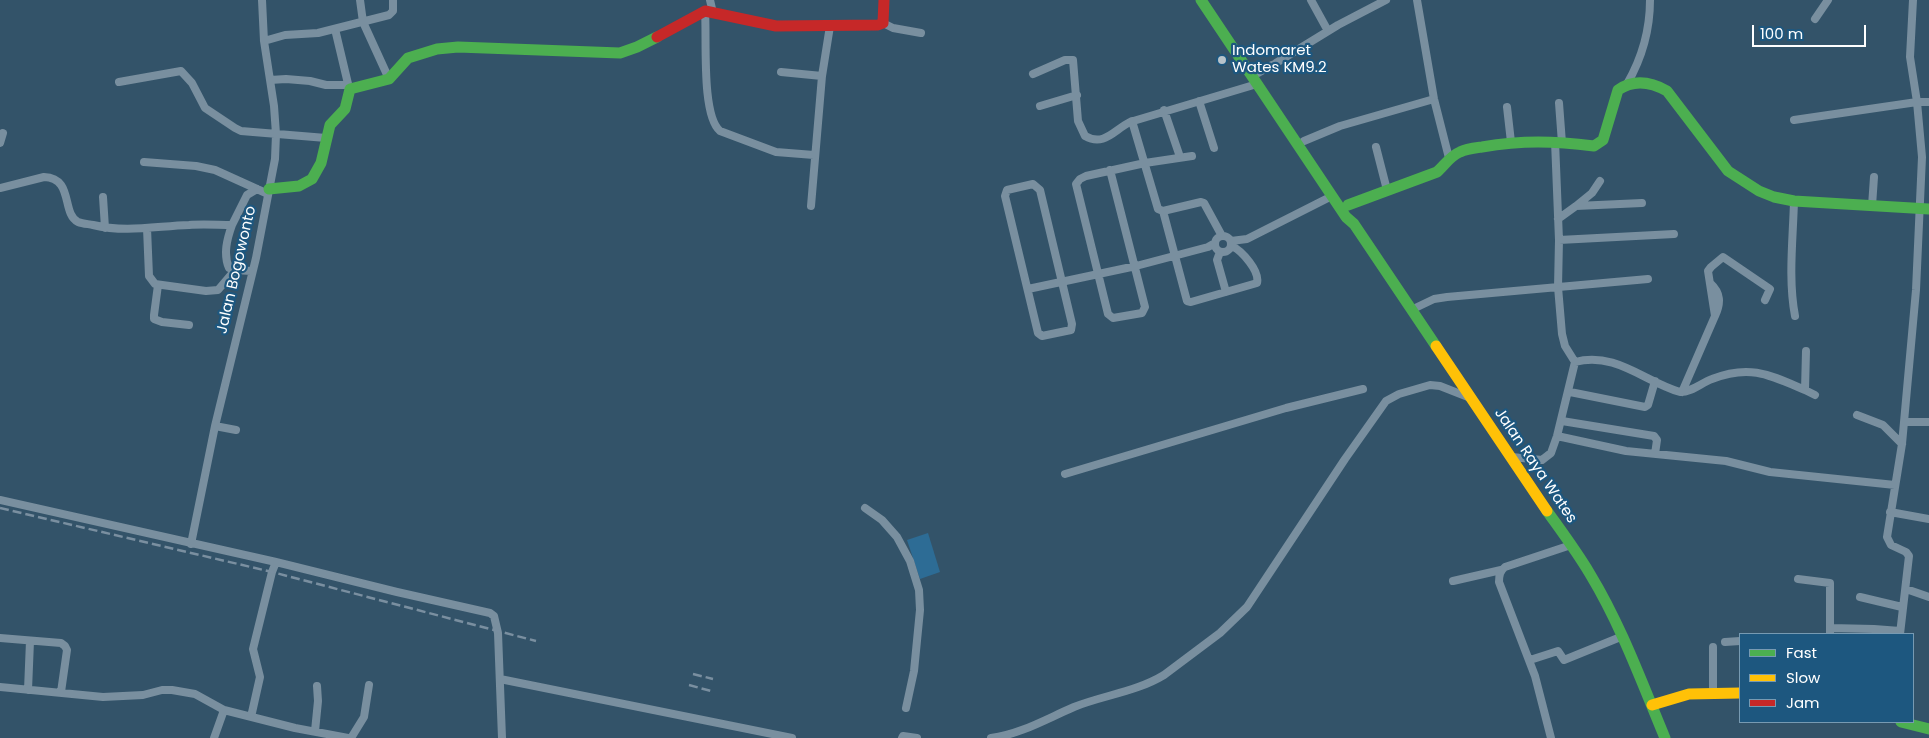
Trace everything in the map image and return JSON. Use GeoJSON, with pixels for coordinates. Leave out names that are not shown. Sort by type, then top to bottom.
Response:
{"type":"FeatureCollection","features":[{"type":"Feature","properties":{"kind":"main road"},"geometry":{"type":"LineString","coordinates":[[265,191],[309,183],[321,167],[326,138],[331,123],[342,114],[347,106],[348,87],[389,79],[408,58],[438,49],[458,47],[620,53],[628,51],[709,12],[776,26],[872,26],[883,23],[884,0]]}},
{"type":"Feature","properties":{"kind":"main road","name":"Jalan Raya Wates"},"geometry":{"type":"LineString","coordinates":[[1201,0],[1304,141],[1348,205],[1354,224]]}},
{"type":"Feature","properties":{"kind":"main road","name":"Jalan Raya Wates"},"geometry":{"type":"LineString","coordinates":[[1210,0],[1332,196],[1346,217],[1354,224],[1590,574],[1623,636],[1665,738]]}},
{"type":"Feature","properties":{"kind":"main road"},"geometry":{"type":"LineString","coordinates":[[1348,205],[1437,172],[1445,165],[1449,158],[1461,151],[1511,142],[1558,142],[1590,146],[1600,142],[1605,133],[1618,90],[1628,84],[1641,83],[1652,84],[1667,91],[1728,171],[1759,191],[1774,197],[1794,201],[1925,209]]}},
{"type":"Feature","properties":{"kind":"main road"},"geometry":{"type":"LineString","coordinates":[[1652,705],[1689,694],[1713,692],[1739,693]]}},
{"type":"Feature","properties":{"kind":"main road"},"geometry":{"type":"LineString","coordinates":[[1905,723],[1929,729]]}},
{"type":"Feature","properties":{"kind":"street","name":"Jalan Bogowonto"},"geometry":{"type":"LineString","coordinates":[[191,544],[251,271],[256,258],[265,191],[275,159],[276,134],[264,41],[262,0]]}},
{"type":"Feature","properties":{"kind":"street"},"geometry":{"type":"LineString","coordinates":[[360,0],[362,22],[389,79]]}},
{"type":"Feature","properties":{"kind":"street"},"geometry":{"type":"LineString","coordinates":[[264,41],[285,35],[318,33],[389,15],[394,9],[392,0]]}},
{"type":"Feature","properties":{"kind":"street"},"geometry":{"type":"LineString","coordinates":[[710,0],[708,91],[712,120],[715,127],[720,131],[776,152],[814,155]]}},
{"type":"Feature","properties":{"kind":"street"},"geometry":{"type":"LineString","coordinates":[[1311,0],[1328,31]]}},
{"type":"Feature","properties":{"kind":"street"},"geometry":{"type":"LineString","coordinates":[[1033,74],[1071,59],[1074,63],[1079,125],[1085,136],[1100,140],[1105,139],[1118,128],[1132,121],[1199,101],[1258,78],[1274,64],[1328,31],[1386,0]]}},
{"type":"Feature","properties":{"kind":"street"},"geometry":{"type":"LineString","coordinates":[[1417,0],[1434,99],[1449,158]]}},
{"type":"Feature","properties":{"kind":"street"},"geometry":{"type":"LineString","coordinates":[[1628,84],[1642,53],[1648,30],[1650,0]]}},
{"type":"Feature","properties":{"kind":"street"},"geometry":{"type":"LineString","coordinates":[[1815,19],[1828,0]]}},
{"type":"Feature","properties":{"kind":"street"},"geometry":{"type":"LineString","coordinates":[[1798,579],[1830,582],[1830,631],[1874,629],[1900,633],[1909,556],[1906,552],[1888,542],[1887,536],[1902,444],[1925,209],[1917,102],[1910,57],[1913,0]]}},
{"type":"Feature","properties":{"kind":"street"},"geometry":{"type":"LineString","coordinates":[[883,23],[893,28],[921,33]]}},
{"type":"Feature","properties":{"kind":"street"},"geometry":{"type":"LineString","coordinates":[[810,206],[822,76],[830,26]]}},
{"type":"Feature","properties":{"kind":"street"},"geometry":{"type":"LineString","coordinates":[[270,80],[310,81],[348,87],[336,29]]}},
{"type":"Feature","properties":{"kind":"street"},"geometry":{"type":"LineString","coordinates":[[119,82],[181,71],[192,83],[205,108],[241,131],[326,138]]}},
{"type":"Feature","properties":{"kind":"street"},"geometry":{"type":"LineString","coordinates":[[781,72],[822,76]]}},
{"type":"Feature","properties":{"kind":"street"},"geometry":{"type":"LineString","coordinates":[[1040,106],[1076,95]]}},
{"type":"Feature","properties":{"kind":"street"},"geometry":{"type":"LineString","coordinates":[[1304,141],[1340,126],[1434,99]]}},
{"type":"Feature","properties":{"kind":"street"},"geometry":{"type":"LineString","coordinates":[[1199,101],[1214,148]]}},
{"type":"Feature","properties":{"kind":"street"},"geometry":{"type":"LineString","coordinates":[[1510,457],[1527,460],[1545,458],[1551,453],[1570,392],[1575,362],[1565,346],[1562,334],[1558,287],[1559,102]]}},
{"type":"Feature","properties":{"kind":"street"},"geometry":{"type":"LineString","coordinates":[[1794,120],[1917,102],[1929,102]]}},
{"type":"Feature","properties":{"kind":"street"},"geometry":{"type":"LineString","coordinates":[[1506,107],[1511,142]]}},
{"type":"Feature","properties":{"kind":"street"},"geometry":{"type":"LineString","coordinates":[[1164,110],[1178,154]]}},
{"type":"Feature","properties":{"kind":"street"},"geometry":{"type":"LineString","coordinates":[[1132,121],[1158,209],[1163,211],[1201,202],[1204,203],[1222,236],[1227,237],[1241,252],[1257,274],[1258,281],[1255,284],[1191,302],[1188,301],[1163,211]]}},
{"type":"Feature","properties":{"kind":"street"},"geometry":{"type":"LineString","coordinates":[[0,143],[3,133]]}},
{"type":"Feature","properties":{"kind":"street"},"geometry":{"type":"LineString","coordinates":[[1376,147],[1387,190]]}},
{"type":"Feature","properties":{"kind":"street"},"geometry":{"type":"LineString","coordinates":[[1110,170],[1145,307],[1142,313],[1110,318],[1076,184],[1082,177],[1110,170],[1192,156]]}},
{"type":"Feature","properties":{"kind":"street"},"geometry":{"type":"LineString","coordinates":[[144,162],[196,166],[215,170],[265,191]]}},
{"type":"Feature","properties":{"kind":"street"},"geometry":{"type":"LineString","coordinates":[[0,188],[49,177],[58,182],[66,192],[74,218],[78,222],[105,228],[122,230],[190,225],[232,225]]}},
{"type":"Feature","properties":{"kind":"street"},"geometry":{"type":"LineString","coordinates":[[1872,206],[1874,178]]}},
{"type":"Feature","properties":{"kind":"street"},"geometry":{"type":"LineString","coordinates":[[1558,219],[1592,193],[1600,181]]}},
{"type":"Feature","properties":{"kind":"street"},"geometry":{"type":"LineString","coordinates":[[1033,184],[1040,190],[1063,282],[1072,324],[1071,330],[1039,336],[1028,290],[1005,196],[1007,190],[1033,184]]}},
{"type":"Feature","properties":{"kind":"street"},"geometry":{"type":"LineString","coordinates":[[251,271],[229,268],[226,258],[227,241],[246,195],[265,191]]}},
{"type":"Feature","properties":{"kind":"street"},"geometry":{"type":"LineString","coordinates":[[1231,243],[1247,239],[1332,196]]}},
{"type":"Feature","properties":{"kind":"street"},"geometry":{"type":"LineString","coordinates":[[103,197],[105,228]]}},
{"type":"Feature","properties":{"kind":"street"},"geometry":{"type":"LineString","coordinates":[[1794,201],[1792,261],[1795,316]]}},
{"type":"Feature","properties":{"kind":"street"},"geometry":{"type":"LineString","coordinates":[[1576,206],[1642,202]]}},
{"type":"Feature","properties":{"kind":"street"},"geometry":{"type":"LineString","coordinates":[[147,228],[149,276],[152,282],[206,291],[218,290],[235,270]]}},
{"type":"Feature","properties":{"kind":"street"},"geometry":{"type":"LineString","coordinates":[[1559,240],[1674,234]]}},
{"type":"Feature","properties":{"kind":"street"},"geometry":{"type":"LineString","coordinates":[[1028,290],[1136,266],[1208,247],[1222,236]]}},
{"type":"Feature","properties":{"kind":"street"},"geometry":{"type":"LineString","coordinates":[[1215,243],[1216,248],[1220,252],[1227,252],[1231,243]]}},
{"type":"Feature","properties":{"kind":"street"},"geometry":{"type":"LineString","coordinates":[[1220,252],[1217,260],[1226,292]]}},
{"type":"Feature","properties":{"kind":"street"},"geometry":{"type":"LineString","coordinates":[[1682,392],[1719,308],[1720,300],[1716,290],[1710,283],[1709,269],[1723,257],[1770,288],[1765,300]]}},
{"type":"Feature","properties":{"kind":"street"},"geometry":{"type":"LineString","coordinates":[[1411,310],[1428,301],[1447,296],[1648,279]]}},
{"type":"Feature","properties":{"kind":"street"},"geometry":{"type":"LineString","coordinates":[[158,284],[154,319],[162,322],[189,325]]}},
{"type":"Feature","properties":{"kind":"street"},"geometry":{"type":"LineString","coordinates":[[1805,390],[1806,352]]}},
{"type":"Feature","properties":{"kind":"street"},"geometry":{"type":"LineString","coordinates":[[1575,362],[1617,364],[1682,392],[1722,375],[1752,371],[1767,374],[1815,395]]}},
{"type":"Feature","properties":{"kind":"street"},"geometry":{"type":"LineString","coordinates":[[1570,392],[1645,407],[1648,405],[1655,381]]}},
{"type":"Feature","properties":{"kind":"street"},"geometry":{"type":"LineString","coordinates":[[991,738],[1018,732],[1092,701],[1122,694],[1155,680],[1220,634],[1247,608],[1345,459],[1386,402],[1399,394],[1430,385],[1440,386],[1471,398]]}},
{"type":"Feature","properties":{"kind":"street"},"geometry":{"type":"LineString","coordinates":[[1065,474],[1286,408],[1363,388]]}},
{"type":"Feature","properties":{"kind":"street"},"geometry":{"type":"LineString","coordinates":[[1857,415],[1883,425],[1902,444]]}},
{"type":"Feature","properties":{"kind":"street"},"geometry":{"type":"LineString","coordinates":[[1562,421],[1654,436],[1657,440],[1655,454]]}},
{"type":"Feature","properties":{"kind":"street"},"geometry":{"type":"LineString","coordinates":[[1904,422],[1929,422]]}},
{"type":"Feature","properties":{"kind":"street"},"geometry":{"type":"LineString","coordinates":[[216,426],[236,430]]}},
{"type":"Feature","properties":{"kind":"street"},"geometry":{"type":"LineString","coordinates":[[1557,436],[1626,450],[1720,460],[1770,472],[1896,485]]}},
{"type":"Feature","properties":{"kind":"street"},"geometry":{"type":"LineString","coordinates":[[0,500],[276,562],[492,614],[498,633],[503,679],[502,738]]}},
{"type":"Feature","properties":{"kind":"street"},"geometry":{"type":"LineString","coordinates":[[865,508],[882,520],[894,532],[910,561],[919,590],[920,610],[914,671],[906,708]]}},
{"type":"Feature","properties":{"kind":"street"},"geometry":{"type":"LineString","coordinates":[[1890,512],[1929,519]]}},
{"type":"Feature","properties":{"kind":"street"},"geometry":{"type":"LineString","coordinates":[[1454,581],[1500,570],[1570,545]]}},
{"type":"Feature","properties":{"kind":"street"},"geometry":{"type":"LineString","coordinates":[[252,717],[260,676],[253,649],[276,562]]}},
{"type":"Feature","properties":{"kind":"street"},"geometry":{"type":"LineString","coordinates":[[1500,570],[1499,582],[1530,660],[1551,738]]}},
{"type":"Feature","properties":{"kind":"street"},"geometry":{"type":"LineString","coordinates":[[1906,589],[1929,597]]}},
{"type":"Feature","properties":{"kind":"street"},"geometry":{"type":"LineString","coordinates":[[1860,597],[1902,606]]}},
{"type":"Feature","properties":{"kind":"street"},"geometry":{"type":"LineString","coordinates":[[1530,660],[1558,651],[1564,660],[1623,636]]}},
{"type":"Feature","properties":{"kind":"street"},"geometry":{"type":"LineString","coordinates":[[0,638],[61,643],[65,646],[61,692]]}},
{"type":"Feature","properties":{"kind":"street"},"geometry":{"type":"LineString","coordinates":[[28,690],[30,641]]}},
{"type":"Feature","properties":{"kind":"street"},"geometry":{"type":"LineString","coordinates":[[1725,642],[1739,641]]}},
{"type":"Feature","properties":{"kind":"street"},"geometry":{"type":"LineString","coordinates":[[1713,647],[1713,692]]}},
{"type":"Feature","properties":{"kind":"street"},"geometry":{"type":"LineString","coordinates":[[503,679],[792,738]]}},
{"type":"Feature","properties":{"kind":"street"},"geometry":{"type":"LineString","coordinates":[[0,687],[103,697],[143,695],[170,689],[195,694],[224,710],[295,728],[350,738],[364,717],[369,685]]}},
{"type":"Feature","properties":{"kind":"street"},"geometry":{"type":"LineString","coordinates":[[315,731],[318,701],[317,686]]}},
{"type":"Feature","properties":{"kind":"street"},"geometry":{"type":"LineString","coordinates":[[214,738],[224,710]]}},
{"type":"Feature","properties":{"kind":"street"},"geometry":{"type":"LineString","coordinates":[[902,738],[903,736],[917,738]]}},
{"type":"Feature","properties":{"kind":"shaded area"},"geometry":{"type":"Polygon","coordinates":[[[928,533],[940,572],[920,579],[907,540],[928,533]]]}},
{"type":"Feature","properties":{"kind":"railway"},"geometry":{"type":"LineString","coordinates":[[0,508],[272,572],[536,641]]}},
{"type":"Feature","properties":{"kind":"railway"},"geometry":{"type":"LineString","coordinates":[[693,674],[713,679]]}},
{"type":"Feature","properties":{"kind":"railway"},"geometry":{"type":"LineString","coordinates":[[689,685],[711,691]]}},
{"type":"Feature","properties":{"kind":"traffic: fast"},"geometry":{"type":"LineString","coordinates":[[1201,0],[1346,217],[1354,224],[1436,346]]}},
{"type":"Feature","properties":{"kind":"traffic: fast"},"geometry":{"type":"LineString","coordinates":[[269,189],[299,186],[312,179],[321,163],[330,125],[345,109],[350,89],[389,79],[408,58],[437,49],[458,47],[620,53],[657,37]]}},
{"type":"Feature","properties":{"kind":"traffic: fast"},"geometry":{"type":"LineString","coordinates":[[1348,205],[1437,172],[1453,156],[1468,149],[1525,142],[1552,142],[1594,146],[1603,140],[1618,90],[1630,84],[1642,83],[1667,91],[1728,171],[1759,191],[1774,197],[1794,201],[1929,209]]}},
{"type":"Feature","properties":{"kind":"traffic: fast"},"geometry":{"type":"LineString","coordinates":[[1547,511],[1585,566],[1612,613],[1665,738]]}},
{"type":"Feature","properties":{"kind":"traffic: fast"},"geometry":{"type":"LineString","coordinates":[[1905,723],[1929,729]]}},
{"type":"Feature","properties":{"kind":"traffic: slow"},"geometry":{"type":"LineString","coordinates":[[1436,346],[1547,511]]}},
{"type":"Feature","properties":{"kind":"traffic: slow"},"geometry":{"type":"LineString","coordinates":[[1652,705],[1689,694],[1739,693]]}},
{"type":"Feature","properties":{"kind":"traffic: jam"},"geometry":{"type":"LineString","coordinates":[[657,37],[705,11],[776,26],[878,25],[883,23],[884,0]]}},
{"type":"Feature","properties":{"kind":"place","name":"Indomaret Wates KM9.2"},"geometry":{"type":"Point","coordinates":[1222,60]}}]}
